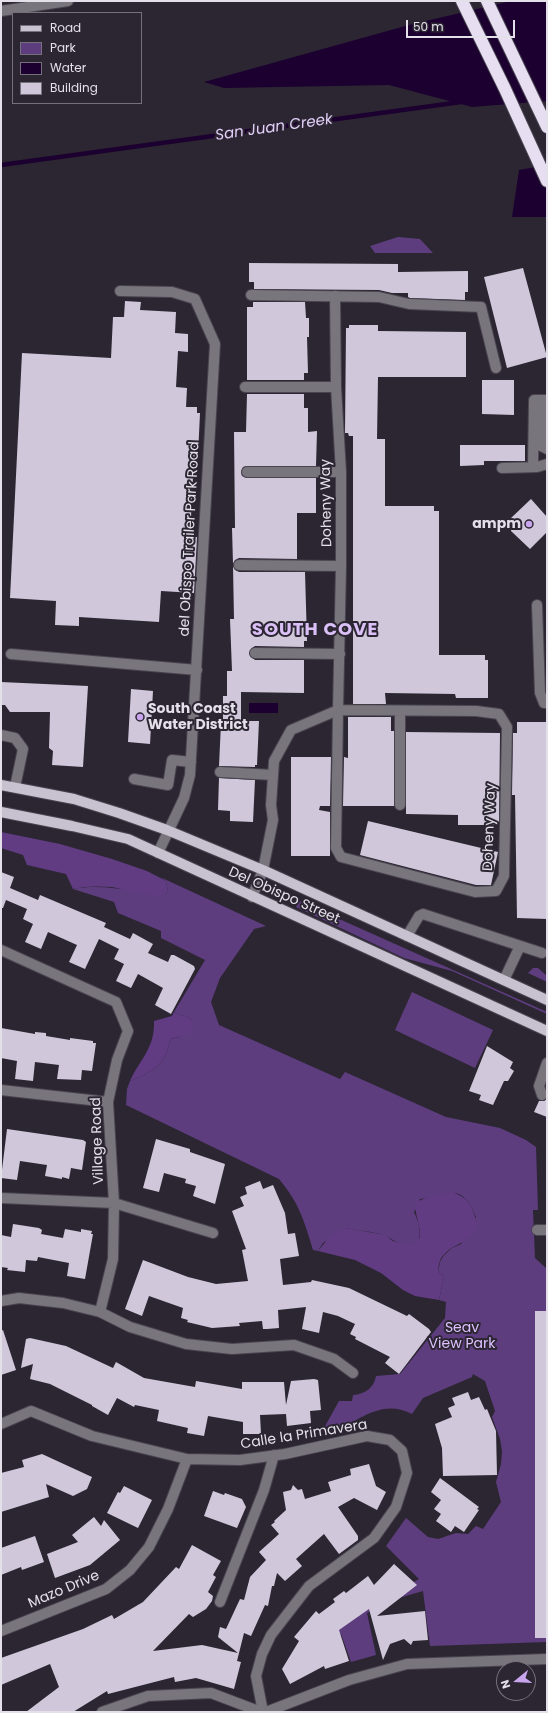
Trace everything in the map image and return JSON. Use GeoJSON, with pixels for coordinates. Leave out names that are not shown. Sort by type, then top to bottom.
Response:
{"type":"FeatureCollection","features":[{"type":"Feature","properties":{"kind":"highway"},"geometry":{"type":"LineString","coordinates":[[454,1],[505,89]]}},
{"type":"Feature","properties":{"kind":"highway"},"geometry":{"type":"LineString","coordinates":[[462,1],[505,89],[547,181]]}},
{"type":"Feature","properties":{"kind":"highway"},"geometry":{"type":"LineString","coordinates":[[487,1],[547,127]]}},
{"type":"Feature","properties":{"kind":"main road","name":"Del Obispo Street"},"geometry":{"type":"LineString","coordinates":[[1,785],[74,800],[119,813],[167,830],[264,870],[547,1000]]}},
{"type":"Feature","properties":{"kind":"main road","name":"Del Obispo Street"},"geometry":{"type":"LineString","coordinates":[[1,812],[72,826],[128,840],[547,1032]]}},
{"type":"Feature","properties":{"kind":"street"},"geometry":{"type":"LineString","coordinates":[[1,11],[68,1]]}},
{"type":"Feature","properties":{"kind":"street","name":"del Obispo Trailer Park Road"},"geometry":{"type":"LineString","coordinates":[[120,291],[172,292],[195,298],[215,344],[190,775],[184,798],[167,830],[158,854]]}},
{"type":"Feature","properties":{"kind":"street"},"geometry":{"type":"LineString","coordinates":[[251,296],[379,297],[409,304],[481,307],[496,368]]}},
{"type":"Feature","properties":{"kind":"street","name":"Doheny Way"},"geometry":{"type":"LineString","coordinates":[[252,897],[264,870],[273,820],[271,805],[274,762],[292,730],[338,710],[476,711],[499,714],[507,727],[504,876],[496,891],[475,892],[341,857],[336,848],[338,710],[340,654],[341,472],[336,387],[335,296]]}},
{"type":"Feature","properties":{"kind":"street"},"geometry":{"type":"LineString","coordinates":[[245,387],[336,387]]}},
{"type":"Feature","properties":{"kind":"street"},"geometry":{"type":"LineString","coordinates":[[533,467],[534,400],[544,400],[541,446],[547,449]]}},
{"type":"Feature","properties":{"kind":"street"},"geometry":{"type":"LineString","coordinates":[[502,468],[533,467],[547,464]]}},
{"type":"Feature","properties":{"kind":"street"},"geometry":{"type":"LineString","coordinates":[[247,472],[341,472]]}},
{"type":"Feature","properties":{"kind":"street"},"geometry":{"type":"LineString","coordinates":[[239,565],[341,566]]}},
{"type":"Feature","properties":{"kind":"street"},"geometry":{"type":"LineString","coordinates":[[536,604],[540,693],[544,703],[547,703]]}},
{"type":"Feature","properties":{"kind":"street"},"geometry":{"type":"LineString","coordinates":[[256,653],[340,654]]}},
{"type":"Feature","properties":{"kind":"street"},"geometry":{"type":"LineString","coordinates":[[11,654],[197,670]]}},
{"type":"Feature","properties":{"kind":"street"},"geometry":{"type":"LineString","coordinates":[[400,711],[400,805]]}},
{"type":"Feature","properties":{"kind":"street"},"geometry":{"type":"LineString","coordinates":[[1,735],[15,738],[22,749],[15,787]]}},
{"type":"Feature","properties":{"kind":"street"},"geometry":{"type":"LineString","coordinates":[[134,779],[168,785],[172,760],[191,762]]}},
{"type":"Feature","properties":{"kind":"street"},"geometry":{"type":"LineString","coordinates":[[220,772],[273,775]]}},
{"type":"Feature","properties":{"kind":"street"},"geometry":{"type":"LineString","coordinates":[[407,936],[419,916],[423,914],[542,953]]}},
{"type":"Feature","properties":{"kind":"street"},"geometry":{"type":"LineString","coordinates":[[504,980],[520,946]]}},
{"type":"Feature","properties":{"kind":"street","name":"Village Road"},"geometry":{"type":"LineString","coordinates":[[1,950],[116,1002],[128,1031],[117,1060],[108,1102],[114,1203],[113,1259],[100,1312]]}},
{"type":"Feature","properties":{"kind":"street"},"geometry":{"type":"LineString","coordinates":[[542,1095],[539,1086],[547,1063]]}},
{"type":"Feature","properties":{"kind":"street"},"geometry":{"type":"LineString","coordinates":[[1,1090],[108,1102]]}},
{"type":"Feature","properties":{"kind":"street"},"geometry":{"type":"LineString","coordinates":[[1,1198],[114,1203],[213,1233]]}},
{"type":"Feature","properties":{"kind":"street"},"geometry":{"type":"LineString","coordinates":[[1,1301],[26,1299],[63,1303],[100,1312],[130,1327],[186,1344],[232,1348],[294,1345],[334,1359],[353,1373]]}},
{"type":"Feature","properties":{"kind":"street","name":"Calle la Primavera"},"geometry":{"type":"LineString","coordinates":[[1,1424],[31,1411],[92,1436],[187,1459],[240,1460],[274,1455],[367,1436],[390,1440],[402,1451],[407,1473],[396,1507],[374,1538],[309,1586],[271,1635],[262,1654],[256,1676],[263,1712]]}},
{"type":"Feature","properties":{"kind":"street"},"geometry":{"type":"LineString","coordinates":[[220,1602],[264,1490],[274,1455]]}},
{"type":"Feature","properties":{"kind":"street","name":"Mazo Drive"},"geometry":{"type":"LineString","coordinates":[[1,1631],[106,1589],[130,1570],[149,1547],[168,1509],[187,1459]]}},
{"type":"Feature","properties":{"kind":"street"},"geometry":{"type":"LineString","coordinates":[[102,1712],[148,1696],[211,1693],[263,1712],[349,1680],[407,1664],[547,1659]]}},
{"type":"Feature","properties":{"kind":"green space"},"geometry":{"type":"Polygon","coordinates":[[[398,237],[420,239],[433,253],[375,253],[370,246],[398,237]]]}},
{"type":"Feature","properties":{"kind":"green space","name":"Seav View Park"},"geometry":{"type":"Polygon","coordinates":[[[160,877],[266,926],[254,929],[220,978],[211,1002],[219,1025],[340,1079],[345,1072],[446,1117],[500,1128],[526,1140],[536,1147],[538,1210],[533,1210],[535,1258],[547,1269],[547,1311],[535,1312],[535,1638],[547,1638],[547,1642],[430,1646],[423,1591],[392,1600],[367,1613],[376,1655],[351,1662],[341,1634],[311,1644],[309,1641],[419,1579],[386,1546],[406,1518],[428,1537],[438,1539],[456,1533],[468,1534],[476,1526],[483,1529],[501,1502],[496,1482],[501,1464],[502,1451],[500,1439],[492,1417],[495,1411],[485,1381],[473,1374],[472,1377],[423,1398],[412,1414],[392,1408],[382,1409],[364,1416],[336,1431],[324,1428],[339,1401],[352,1401],[353,1395],[365,1392],[371,1387],[376,1376],[400,1374],[445,1318],[446,1302],[439,1300],[444,1276],[438,1273],[440,1262],[444,1255],[452,1248],[461,1244],[476,1217],[465,1198],[460,1194],[447,1193],[420,1199],[414,1212],[420,1232],[420,1237],[415,1244],[405,1245],[386,1236],[346,1228],[323,1243],[318,1251],[313,1250],[300,1212],[279,1179],[126,1105],[127,1089],[130,1081],[157,1066],[166,1055],[170,1039],[179,1037],[193,1021],[174,1012],[205,960],[161,938],[161,931],[118,913],[114,902],[73,889],[104,887],[162,895],[166,894],[168,891],[166,881],[160,877]]]}},
{"type":"Feature","properties":{"kind":"green space"},"geometry":{"type":"Polygon","coordinates":[[[299,901],[547,1012],[547,1014],[452,971],[404,958],[296,907],[299,901]]]}},
{"type":"Feature","properties":{"kind":"green space"},"geometry":{"type":"Polygon","coordinates":[[[533,968],[538,968],[547,976],[547,982],[528,973],[533,968]]]}},
{"type":"Feature","properties":{"kind":"green space"},"geometry":{"type":"Polygon","coordinates":[[[412,992],[493,1030],[475,1068],[395,1030],[412,992]]]}},
{"type":"Feature","properties":{"kind":"shaded area"},"geometry":{"type":"Polygon","coordinates":[[[1,832],[60,844],[147,871],[166,881],[168,891],[166,894],[155,895],[111,887],[92,886],[73,889],[66,874],[27,865],[23,855],[1,848],[1,832]]]}},
{"type":"Feature","properties":{"kind":"shaded area"},"geometry":{"type":"Polygon","coordinates":[[[174,1012],[191,1019],[193,1021],[194,1028],[186,1035],[170,1039],[166,1055],[162,1061],[152,1070],[130,1081],[152,1039],[154,1021],[172,1016],[174,1012]]]}},
{"type":"Feature","properties":{"kind":"shaded area"},"geometry":{"type":"Polygon","coordinates":[[[451,1192],[462,1196],[467,1201],[473,1211],[476,1222],[475,1230],[471,1236],[451,1249],[440,1261],[438,1273],[444,1276],[439,1300],[415,1296],[403,1290],[381,1273],[355,1260],[318,1251],[331,1235],[346,1228],[385,1235],[393,1241],[410,1245],[415,1243],[420,1237],[420,1231],[414,1204],[426,1198],[451,1192]]]}},
{"type":"Feature","properties":{"kind":"water"},"geometry":{"type":"Polygon","coordinates":[[[511,1],[547,1],[547,101],[472,107],[389,85],[224,88],[204,82],[409,25],[511,1]]]}},
{"type":"Feature","properties":{"kind":"water"},"geometry":{"type":"Polygon","coordinates":[[[547,165],[547,217],[512,217],[519,170],[547,165]]]}},
{"type":"Feature","properties":{"kind":"water"},"geometry":{"type":"Polygon","coordinates":[[[249,703],[278,703],[278,713],[249,713],[249,703]]]}},
{"type":"Feature","properties":{"kind":"building"},"geometry":{"type":"Polygon","coordinates":[[[249,263],[398,264],[398,272],[468,271],[468,292],[465,292],[465,300],[410,298],[408,297],[408,293],[392,293],[379,290],[254,289],[254,282],[249,282],[249,263]]]}},
{"type":"Feature","properties":{"kind":"building"},"geometry":{"type":"Polygon","coordinates":[[[523,268],[547,357],[507,368],[484,277],[523,268]]]}},
{"type":"Feature","properties":{"kind":"building"},"geometry":{"type":"Polygon","coordinates":[[[125,301],[141,302],[140,310],[176,312],[175,333],[188,334],[188,352],[178,351],[176,387],[187,388],[186,407],[197,407],[197,413],[200,413],[197,477],[193,477],[190,537],[197,537],[194,593],[161,591],[159,622],[79,617],[79,626],[55,625],[56,601],[10,598],[22,353],[111,358],[113,317],[124,317],[125,301]]]}},
{"type":"Feature","properties":{"kind":"building"},"geometry":{"type":"Polygon","coordinates":[[[253,302],[305,302],[306,318],[309,318],[309,337],[307,337],[308,373],[304,373],[304,380],[247,380],[247,307],[253,307],[253,302]]]}},
{"type":"Feature","properties":{"kind":"building"},"geometry":{"type":"Polygon","coordinates":[[[349,325],[378,325],[378,331],[466,332],[466,377],[378,377],[377,439],[385,439],[385,506],[434,506],[434,511],[439,511],[439,655],[485,655],[485,660],[488,660],[488,698],[456,698],[455,694],[385,693],[386,704],[353,704],[353,436],[349,436],[348,433],[345,433],[346,328],[349,328],[349,325]]]}},
{"type":"Feature","properties":{"kind":"building"},"geometry":{"type":"Polygon","coordinates":[[[482,380],[514,380],[514,415],[482,414],[482,380]]]}},
{"type":"Feature","properties":{"kind":"building"},"geometry":{"type":"Polygon","coordinates":[[[247,394],[304,394],[304,408],[308,408],[308,432],[317,431],[316,466],[247,466],[243,467],[241,472],[242,476],[247,478],[316,478],[316,513],[297,513],[297,559],[239,558],[235,560],[233,564],[232,528],[235,528],[234,432],[246,432],[247,394]]]}},
{"type":"Feature","properties":{"kind":"building"},"geometry":{"type":"Polygon","coordinates":[[[460,445],[525,445],[525,461],[484,461],[484,465],[460,466],[460,445]]]}},
{"type":"Feature","properties":{"kind":"building","name":"ampm"},"geometry":{"type":"Polygon","coordinates":[[[531,499],[547,517],[547,532],[530,549],[511,531],[511,518],[531,499]]]}},
{"type":"Feature","properties":{"kind":"building"},"geometry":{"type":"Polygon","coordinates":[[[233,566],[235,570],[239,572],[305,572],[307,641],[304,641],[304,647],[255,646],[249,653],[255,660],[304,660],[304,693],[241,692],[241,721],[259,721],[257,765],[255,765],[255,767],[219,766],[221,723],[223,723],[223,696],[227,696],[227,671],[232,671],[230,619],[234,619],[233,566]]]}},
{"type":"Feature","properties":{"kind":"building"},"geometry":{"type":"Polygon","coordinates":[[[1,682],[88,686],[83,767],[52,765],[53,751],[49,748],[50,712],[10,712],[5,705],[1,705],[1,682]]]}},
{"type":"Feature","properties":{"kind":"building","name":"South Coast Water District"},"geometry":{"type":"Polygon","coordinates":[[[131,689],[153,691],[150,744],[128,742],[131,689]]]}},
{"type":"Feature","properties":{"kind":"building"},"geometry":{"type":"Polygon","coordinates":[[[348,717],[391,717],[391,731],[394,731],[394,806],[343,806],[344,757],[348,758],[348,717]]]}},
{"type":"Feature","properties":{"kind":"building"},"geometry":{"type":"Polygon","coordinates":[[[517,722],[547,722],[547,919],[517,918],[515,795],[512,795],[513,733],[517,733],[517,722]]]}},
{"type":"Feature","properties":{"kind":"building"},"geometry":{"type":"Polygon","coordinates":[[[406,732],[500,733],[499,825],[458,825],[458,815],[406,814],[406,732]]]}},
{"type":"Feature","properties":{"kind":"building"},"geometry":{"type":"Polygon","coordinates":[[[291,757],[331,757],[330,806],[320,806],[319,810],[330,812],[330,856],[291,856],[291,757]]]}},
{"type":"Feature","properties":{"kind":"building"},"geometry":{"type":"Polygon","coordinates":[[[219,778],[255,780],[253,822],[230,821],[230,811],[218,810],[219,778]]]}},
{"type":"Feature","properties":{"kind":"building"},"geometry":{"type":"Polygon","coordinates":[[[368,821],[498,852],[491,885],[476,885],[360,855],[368,821]]]}},
{"type":"Feature","properties":{"kind":"building"},"geometry":{"type":"Polygon","coordinates":[[[1,872],[14,877],[10,888],[38,900],[40,895],[106,923],[104,927],[130,939],[133,933],[153,944],[148,953],[168,962],[171,955],[174,955],[194,966],[195,969],[171,1014],[155,1005],[163,988],[138,974],[131,988],[116,981],[124,964],[114,959],[119,949],[99,939],[85,969],[69,962],[77,945],[48,932],[41,949],[25,942],[33,924],[23,919],[27,909],[6,900],[3,908],[1,908],[1,872]]]}},
{"type":"Feature","properties":{"kind":"building"},"geometry":{"type":"Polygon","coordinates":[[[1,1028],[35,1034],[35,1032],[46,1033],[46,1036],[70,1040],[70,1038],[93,1041],[93,1043],[96,1043],[92,1071],[82,1070],[81,1080],[57,1079],[59,1065],[35,1062],[33,1081],[15,1079],[17,1061],[1,1058],[1,1028]]]}},
{"type":"Feature","properties":{"kind":"building"},"geometry":{"type":"Polygon","coordinates":[[[487,1046],[513,1062],[510,1068],[514,1071],[508,1081],[504,1081],[493,1105],[479,1100],[481,1095],[469,1091],[487,1046]]]}},
{"type":"Feature","properties":{"kind":"building"},"geometry":{"type":"Polygon","coordinates":[[[547,1099],[547,1117],[534,1112],[539,1101],[544,1101],[547,1099]]]}},
{"type":"Feature","properties":{"kind":"building"},"geometry":{"type":"Polygon","coordinates":[[[7,1129],[83,1140],[86,1142],[82,1170],[71,1168],[69,1179],[62,1177],[62,1179],[45,1176],[47,1165],[20,1161],[17,1180],[1,1178],[7,1129]]]}},
{"type":"Feature","properties":{"kind":"building"},"geometry":{"type":"Polygon","coordinates":[[[156,1139],[190,1149],[190,1152],[225,1164],[215,1204],[193,1196],[196,1186],[185,1183],[186,1179],[164,1173],[159,1192],[143,1188],[156,1139]]]}},
{"type":"Feature","properties":{"kind":"building"},"geometry":{"type":"Polygon","coordinates":[[[260,1181],[263,1189],[273,1185],[285,1213],[288,1234],[295,1233],[299,1256],[280,1259],[283,1285],[311,1282],[312,1280],[349,1288],[407,1316],[409,1314],[429,1329],[431,1332],[399,1374],[385,1363],[390,1357],[355,1339],[356,1337],[350,1334],[355,1324],[338,1316],[323,1312],[319,1333],[302,1329],[306,1307],[278,1310],[279,1328],[267,1329],[263,1329],[262,1321],[239,1323],[240,1326],[212,1328],[187,1322],[188,1320],[181,1318],[183,1308],[149,1296],[142,1316],[125,1309],[143,1260],[188,1277],[216,1284],[248,1281],[242,1250],[246,1249],[232,1211],[244,1206],[240,1197],[247,1194],[245,1187],[260,1181]]]}},
{"type":"Feature","properties":{"kind":"building"},"geometry":{"type":"Polygon","coordinates":[[[13,1224],[39,1228],[42,1230],[41,1234],[63,1238],[65,1229],[81,1232],[81,1229],[92,1231],[91,1234],[93,1234],[85,1279],[67,1276],[69,1263],[38,1257],[37,1261],[26,1260],[25,1272],[7,1270],[8,1268],[1,1267],[1,1235],[11,1237],[13,1224]]]}},
{"type":"Feature","properties":{"kind":"building"},"geometry":{"type":"Polygon","coordinates":[[[535,1311],[547,1311],[547,1638],[535,1638],[535,1311]]]}},
{"type":"Feature","properties":{"kind":"building"},"geometry":{"type":"Polygon","coordinates":[[[3,1330],[16,1370],[1,1375],[1,1331],[3,1330]]]}},
{"type":"Feature","properties":{"kind":"building"},"geometry":{"type":"Polygon","coordinates":[[[30,1338],[66,1346],[113,1368],[116,1362],[144,1378],[195,1387],[196,1381],[242,1389],[242,1382],[284,1382],[286,1405],[291,1381],[314,1379],[318,1380],[321,1410],[310,1411],[311,1423],[287,1426],[286,1414],[260,1415],[261,1434],[243,1434],[243,1422],[208,1416],[204,1436],[187,1433],[188,1428],[157,1421],[159,1410],[135,1405],[134,1407],[117,1398],[108,1415],[92,1405],[50,1384],[30,1379],[33,1364],[21,1368],[26,1339],[30,1338]]]}},
{"type":"Feature","properties":{"kind":"building"},"geometry":{"type":"Polygon","coordinates":[[[468,1392],[471,1400],[479,1397],[485,1410],[487,1409],[496,1431],[497,1475],[443,1476],[442,1448],[435,1424],[452,1417],[448,1408],[455,1405],[452,1398],[468,1392]]]}},
{"type":"Feature","properties":{"kind":"building"},"geometry":{"type":"Polygon","coordinates":[[[42,1454],[92,1477],[87,1489],[73,1496],[46,1484],[49,1497],[1,1512],[1,1473],[24,1467],[22,1460],[42,1454]]]}},
{"type":"Feature","properties":{"kind":"building"},"geometry":{"type":"Polygon","coordinates":[[[369,1464],[376,1486],[386,1492],[377,1510],[354,1498],[338,1507],[358,1536],[358,1540],[339,1554],[324,1534],[296,1559],[302,1566],[285,1581],[277,1573],[274,1586],[272,1586],[268,1606],[265,1605],[251,1636],[244,1633],[237,1661],[241,1662],[234,1689],[196,1678],[175,1682],[174,1677],[108,1694],[107,1691],[73,1712],[26,1712],[59,1687],[50,1664],[1,1685],[1,1658],[83,1629],[112,1615],[114,1619],[143,1602],[176,1567],[179,1569],[192,1545],[221,1561],[213,1575],[216,1577],[208,1592],[213,1596],[212,1601],[206,1609],[193,1617],[189,1614],[153,1651],[202,1645],[238,1653],[218,1637],[220,1627],[226,1629],[240,1599],[244,1600],[250,1577],[266,1560],[259,1552],[279,1534],[271,1525],[286,1510],[283,1492],[291,1490],[293,1485],[298,1490],[302,1489],[305,1499],[331,1491],[328,1482],[351,1475],[350,1469],[369,1464]]]}},
{"type":"Feature","properties":{"kind":"building"},"geometry":{"type":"Polygon","coordinates":[[[440,1478],[479,1507],[477,1509],[479,1510],[464,1532],[455,1526],[451,1532],[436,1521],[441,1514],[434,1509],[441,1500],[431,1492],[440,1478]]]}},
{"type":"Feature","properties":{"kind":"building"},"geometry":{"type":"Polygon","coordinates":[[[124,1486],[152,1500],[138,1528],[107,1513],[118,1492],[120,1493],[124,1486]]]}},
{"type":"Feature","properties":{"kind":"building"},"geometry":{"type":"Polygon","coordinates":[[[213,1491],[224,1495],[225,1493],[242,1499],[246,1507],[237,1528],[204,1516],[213,1491]]]}},
{"type":"Feature","properties":{"kind":"building"},"geometry":{"type":"Polygon","coordinates":[[[94,1517],[101,1526],[104,1520],[120,1540],[90,1565],[55,1578],[47,1554],[78,1542],[72,1535],[94,1517]]]}},
{"type":"Feature","properties":{"kind":"building"},"geometry":{"type":"Polygon","coordinates":[[[35,1536],[44,1562],[22,1570],[21,1567],[1,1575],[1,1548],[35,1536]]]}},
{"type":"Feature","properties":{"kind":"building"},"geometry":{"type":"Polygon","coordinates":[[[394,1564],[417,1585],[377,1616],[425,1611],[428,1640],[413,1641],[411,1645],[404,1639],[390,1644],[383,1660],[369,1609],[339,1630],[349,1661],[325,1669],[324,1666],[290,1684],[282,1669],[299,1641],[294,1637],[316,1611],[319,1614],[335,1602],[333,1599],[344,1591],[346,1593],[368,1576],[374,1585],[394,1564]]]}},
{"type":"Feature","properties":{"kind":"waterway","name":"San Juan Creek"},"geometry":{"type":"LineString","coordinates":[[1,165],[461,102]]}},
{"type":"Feature","properties":{"kind":"place","name":"ampm"},"geometry":{"type":"Point","coordinates":[529,524]}},
{"type":"Feature","properties":{"kind":"place","name":"South Coast Water District"},"geometry":{"type":"Point","coordinates":[140,717]}},
{"type":"Feature","properties":{"kind":"district","name":"SOUTH COVE"},"geometry":{"type":"Point","coordinates":[315,630]}}]}
